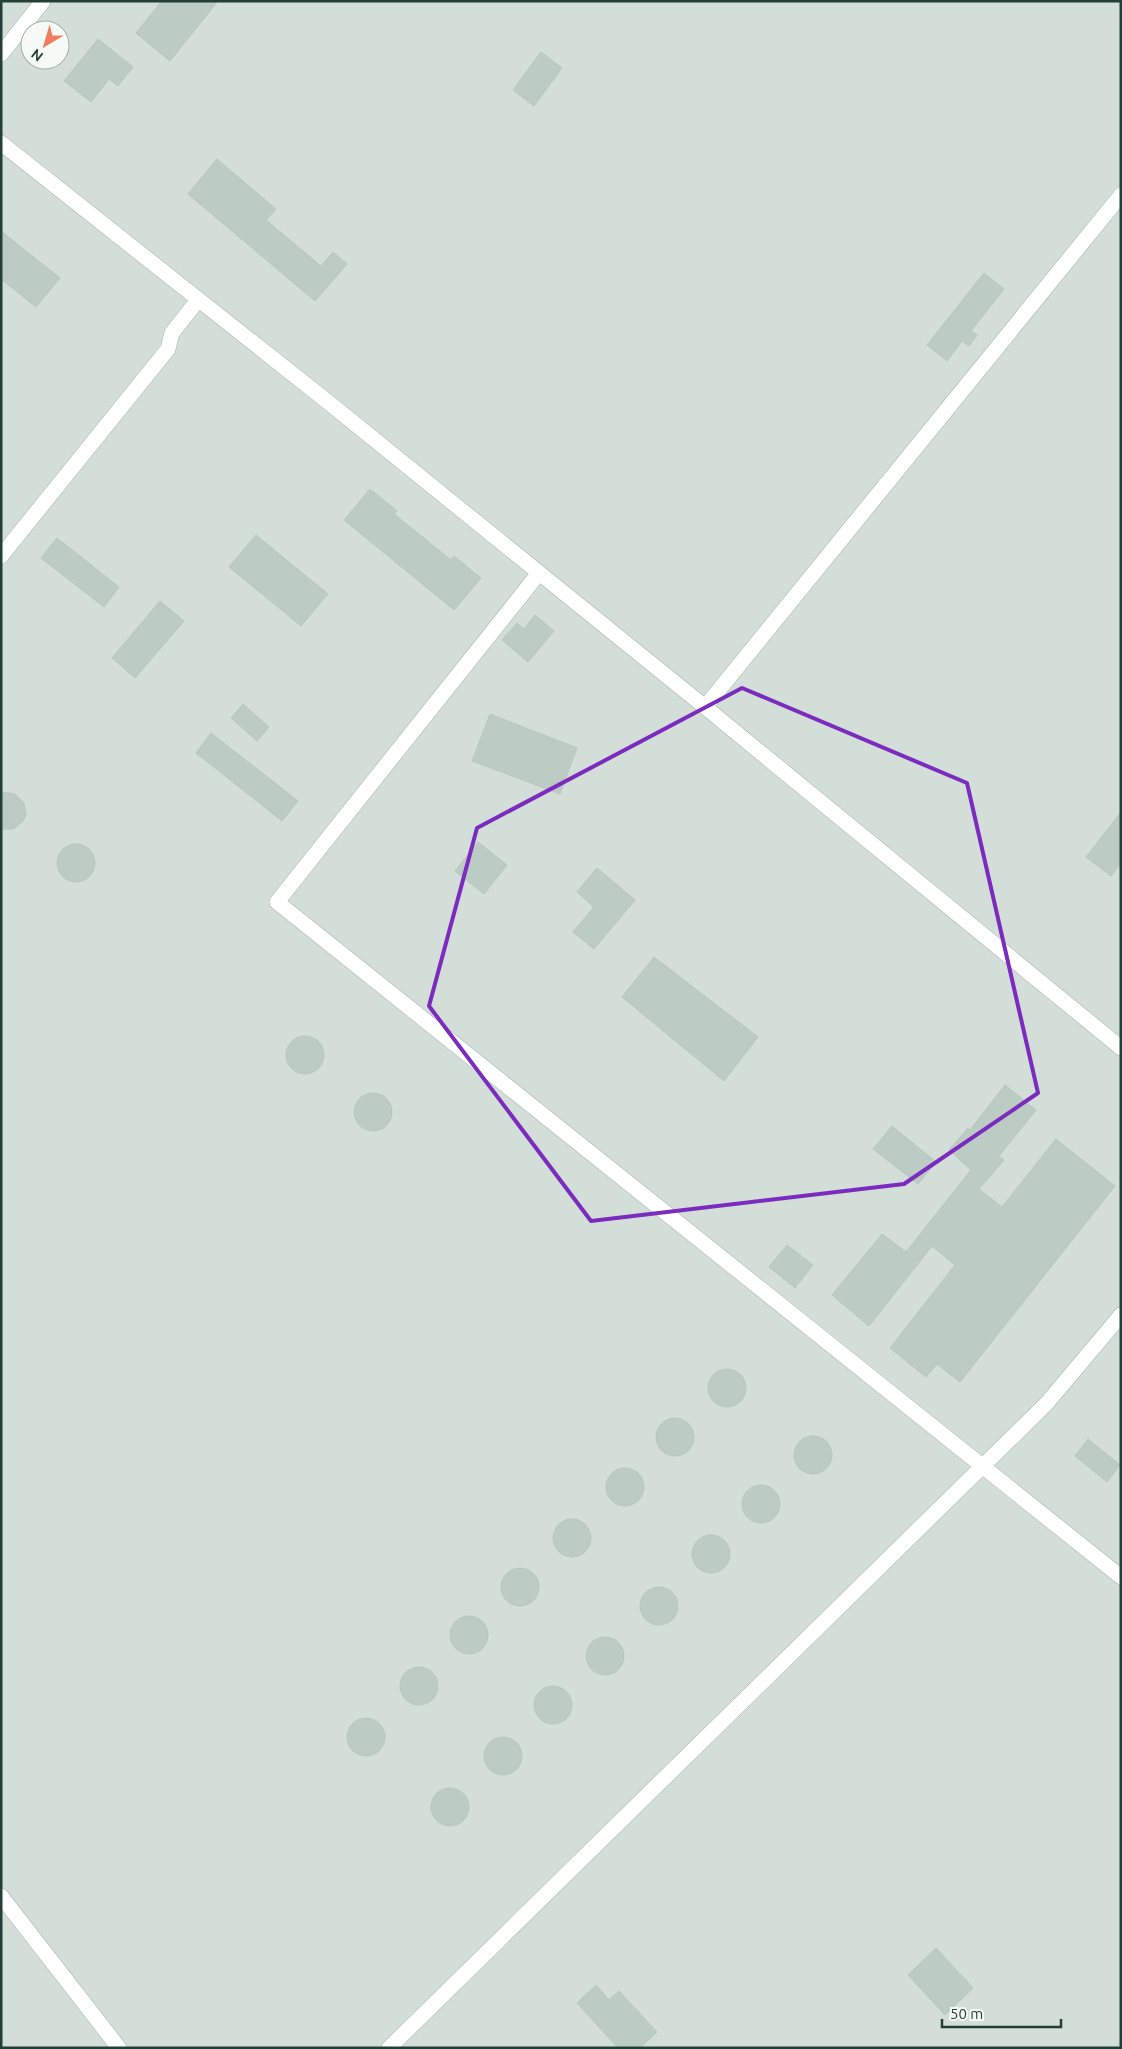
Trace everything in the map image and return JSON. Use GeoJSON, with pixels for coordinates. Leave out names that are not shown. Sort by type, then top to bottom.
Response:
{"type":"FeatureCollection","features":[{"type":"Feature","properties":{"kind":"lane"},"geometry":{"type":"LineString","coordinates":[[1,54],[43,1]]}},
{"type":"Feature","properties":{"kind":"lane"},"geometry":{"type":"LineString","coordinates":[[1,143],[705,708],[1121,1048]]}},
{"type":"Feature","properties":{"kind":"lane"},"geometry":{"type":"LineString","coordinates":[[705,708],[1121,195]]}},
{"type":"Feature","properties":{"kind":"lane"},"geometry":{"type":"LineString","coordinates":[[1,556],[168,349],[172,332],[198,300]]}},
{"type":"Feature","properties":{"kind":"lane"},"geometry":{"type":"LineString","coordinates":[[539,574],[277,902],[1121,1578]]}},
{"type":"Feature","properties":{"kind":"lane"},"geometry":{"type":"LineString","coordinates":[[389,2048],[1046,1404],[1121,1315]]}},
{"type":"Feature","properties":{"kind":"lane"},"geometry":{"type":"LineString","coordinates":[[1,1896],[118,2048]]}},
{"type":"Feature","properties":{"kind":"highlighted area"},"geometry":{"type":"Polygon","coordinates":[[[742,688],[967,783],[1038,1093],[904,1184],[591,1221],[429,1006],[477,828],[742,688]]]}},
{"type":"Feature","properties":{"kind":"shaded area"},"geometry":{"type":"Polygon","coordinates":[[[1,1],[1121,1],[1121,2048],[1,2048],[1,1]]]}},
{"type":"Feature","properties":{"kind":"building"},"geometry":{"type":"Polygon","coordinates":[[[162,1],[218,1],[170,61],[136,33],[162,1]]]}},
{"type":"Feature","properties":{"kind":"building"},"geometry":{"type":"Polygon","coordinates":[[[98,39],[133,67],[118,86],[109,79],[91,102],[64,81],[98,39]]]}},
{"type":"Feature","properties":{"kind":"building"},"geometry":{"type":"Polygon","coordinates":[[[541,52],[562,68],[534,106],[513,90],[541,52]]]}},
{"type":"Feature","properties":{"kind":"building"},"geometry":{"type":"Polygon","coordinates":[[[217,159],[276,209],[266,220],[321,266],[333,252],[347,264],[315,301],[188,194],[217,159]]]}},
{"type":"Feature","properties":{"kind":"building"},"geometry":{"type":"Polygon","coordinates":[[[1,231],[60,278],[36,307],[1,279],[1,231]]]}},
{"type":"Feature","properties":{"kind":"building"},"geometry":{"type":"Polygon","coordinates":[[[984,273],[1004,289],[971,331],[977,335],[969,346],[962,341],[947,361],[927,345],[984,273]]]}},
{"type":"Feature","properties":{"kind":"building"},"geometry":{"type":"Polygon","coordinates":[[[370,489],[397,511],[394,514],[451,560],[454,556],[481,578],[454,610],[344,520],[370,489]]]}},
{"type":"Feature","properties":{"kind":"building"},"geometry":{"type":"Polygon","coordinates":[[[256,535],[328,594],[301,626],[229,567],[256,535]]]}},
{"type":"Feature","properties":{"kind":"building"},"geometry":{"type":"Polygon","coordinates":[[[57,538],[119,587],[104,607],[41,558],[57,538]]]}},
{"type":"Feature","properties":{"kind":"building"},"geometry":{"type":"Polygon","coordinates":[[[160,601],[184,621],[135,678],[112,658],[160,601]]]}},
{"type":"Feature","properties":{"kind":"building"},"geometry":{"type":"Polygon","coordinates":[[[535,615],[554,631],[528,662],[502,640],[517,623],[524,629],[535,615]]]}},
{"type":"Feature","properties":{"kind":"building"},"geometry":{"type":"Polygon","coordinates":[[[243,704],[269,727],[257,741],[231,718],[243,704]]]}},
{"type":"Feature","properties":{"kind":"building"},"geometry":{"type":"Polygon","coordinates":[[[490,714],[577,748],[560,794],[472,761],[490,714]]]}},
{"type":"Feature","properties":{"kind":"building"},"geometry":{"type":"Polygon","coordinates":[[[211,733],[298,801],[282,821],[196,753],[211,733]]]}},
{"type":"Feature","properties":{"kind":"building"},"geometry":{"type":"Polygon","coordinates":[[[1,792],[15,794],[24,803],[26,815],[23,821],[14,829],[1,829],[1,792]]]}},
{"type":"Feature","properties":{"kind":"building"},"geometry":{"type":"Polygon","coordinates":[[[1121,812],[1121,863],[1111,876],[1086,857],[1121,812]]]}},
{"type":"Feature","properties":{"kind":"building"},"geometry":{"type":"Polygon","coordinates":[[[478,842],[507,865],[484,894],[455,871],[478,842]]]}},
{"type":"Feature","properties":{"kind":"building"},"geometry":{"type":"Polygon","coordinates":[[[76,844],[83,845],[89,850],[94,856],[94,870],[89,876],[83,881],[76,882],[69,881],[63,876],[58,870],[57,863],[58,856],[63,850],[69,845],[76,844]]]}},
{"type":"Feature","properties":{"kind":"building"},"geometry":{"type":"Polygon","coordinates":[[[597,868],[635,900],[594,949],[573,932],[594,907],[577,892],[597,868]]]}},
{"type":"Feature","properties":{"kind":"building"},"geometry":{"type":"Polygon","coordinates":[[[654,957],[758,1037],[724,1081],[622,997],[654,957]]]}},
{"type":"Feature","properties":{"kind":"building"},"geometry":{"type":"Polygon","coordinates":[[[305,1036],[312,1037],[318,1042],[323,1048],[323,1062],[318,1068],[312,1073],[305,1074],[298,1073],[292,1068],[287,1062],[286,1055],[287,1048],[292,1042],[298,1037],[305,1036]]]}},
{"type":"Feature","properties":{"kind":"building"},"geometry":{"type":"Polygon","coordinates":[[[1005,1085],[1036,1110],[999,1156],[1004,1160],[979,1189],[1002,1207],[1056,1139],[1115,1186],[960,1382],[937,1364],[926,1377],[890,1348],[955,1265],[932,1246],[869,1326],[832,1295],[882,1234],[906,1252],[971,1170],[949,1150],[968,1128],[970,1130],[1005,1085]]]}},
{"type":"Feature","properties":{"kind":"building"},"geometry":{"type":"Polygon","coordinates":[[[373,1093],[380,1094],[386,1099],[391,1105],[391,1119],[386,1125],[380,1130],[373,1131],[366,1130],[360,1125],[355,1119],[354,1112],[355,1105],[360,1099],[366,1094],[373,1093]]]}},
{"type":"Feature","properties":{"kind":"building"},"geometry":{"type":"Polygon","coordinates":[[[892,1126],[936,1162],[918,1184],[873,1149],[892,1126]]]}},
{"type":"Feature","properties":{"kind":"building"},"geometry":{"type":"Polygon","coordinates":[[[787,1245],[813,1265],[795,1288],[769,1267],[787,1245]]]}},
{"type":"Feature","properties":{"kind":"building"},"geometry":{"type":"Polygon","coordinates":[[[727,1369],[734,1370],[740,1375],[745,1381],[745,1395],[740,1401],[734,1406],[727,1407],[720,1406],[714,1401],[709,1395],[708,1388],[709,1381],[714,1375],[720,1370],[727,1369]]]}},
{"type":"Feature","properties":{"kind":"building"},"geometry":{"type":"Polygon","coordinates":[[[675,1418],[682,1419],[688,1424],[693,1430],[693,1444],[688,1450],[682,1455],[675,1456],[668,1455],[662,1450],[657,1444],[656,1437],[657,1430],[662,1424],[668,1419],[675,1418]]]}},
{"type":"Feature","properties":{"kind":"building"},"geometry":{"type":"Polygon","coordinates":[[[813,1436],[820,1437],[826,1442],[831,1448],[831,1462],[826,1468],[820,1473],[813,1474],[806,1473],[800,1468],[795,1462],[794,1455],[795,1448],[800,1442],[806,1437],[813,1436]]]}},
{"type":"Feature","properties":{"kind":"building"},"geometry":{"type":"Polygon","coordinates":[[[1088,1439],[1120,1465],[1107,1482],[1075,1456],[1088,1439]]]}},
{"type":"Feature","properties":{"kind":"building"},"geometry":{"type":"Polygon","coordinates":[[[625,1468],[632,1469],[638,1474],[643,1480],[643,1494],[638,1500],[632,1505],[625,1506],[618,1505],[612,1500],[607,1494],[606,1487],[607,1480],[612,1474],[618,1469],[625,1468]]]}},
{"type":"Feature","properties":{"kind":"building"},"geometry":{"type":"Polygon","coordinates":[[[761,1485],[768,1486],[774,1491],[779,1497],[779,1511],[774,1517],[768,1522],[761,1523],[754,1522],[748,1517],[743,1511],[742,1504],[743,1497],[748,1491],[754,1486],[761,1485]]]}},
{"type":"Feature","properties":{"kind":"building"},"geometry":{"type":"Polygon","coordinates":[[[572,1519],[579,1520],[585,1525],[590,1531],[590,1545],[585,1551],[579,1556],[572,1557],[565,1556],[559,1551],[554,1545],[553,1538],[554,1531],[559,1525],[565,1520],[572,1519]]]}},
{"type":"Feature","properties":{"kind":"building"},"geometry":{"type":"Polygon","coordinates":[[[711,1535],[718,1536],[724,1541],[729,1547],[729,1561],[724,1567],[718,1572],[711,1573],[704,1572],[698,1567],[693,1561],[692,1554],[693,1547],[698,1541],[704,1536],[711,1535]]]}},
{"type":"Feature","properties":{"kind":"building"},"geometry":{"type":"Polygon","coordinates":[[[520,1568],[527,1569],[533,1574],[538,1580],[538,1594],[533,1600],[527,1605],[520,1606],[513,1605],[507,1600],[502,1594],[501,1587],[502,1580],[507,1574],[513,1569],[520,1568]]]}},
{"type":"Feature","properties":{"kind":"building"},"geometry":{"type":"Polygon","coordinates":[[[659,1587],[666,1588],[672,1593],[677,1599],[677,1613],[672,1619],[666,1624],[659,1625],[652,1624],[646,1619],[641,1613],[640,1606],[641,1599],[646,1593],[652,1588],[659,1587]]]}},
{"type":"Feature","properties":{"kind":"building"},"geometry":{"type":"Polygon","coordinates":[[[469,1616],[476,1617],[482,1622],[487,1628],[487,1642],[482,1648],[476,1653],[469,1654],[462,1653],[456,1648],[451,1642],[450,1635],[451,1628],[456,1622],[462,1617],[469,1616]]]}},
{"type":"Feature","properties":{"kind":"building"},"geometry":{"type":"Polygon","coordinates":[[[605,1637],[612,1638],[618,1643],[623,1649],[623,1663],[618,1669],[612,1674],[605,1675],[598,1674],[592,1669],[587,1663],[586,1656],[587,1649],[592,1643],[598,1638],[605,1637]]]}},
{"type":"Feature","properties":{"kind":"building"},"geometry":{"type":"Polygon","coordinates":[[[419,1667],[426,1668],[432,1673],[437,1679],[437,1693],[432,1699],[426,1704],[419,1705],[412,1704],[406,1699],[401,1693],[400,1686],[401,1679],[406,1673],[412,1668],[419,1667]]]}},
{"type":"Feature","properties":{"kind":"building"},"geometry":{"type":"Polygon","coordinates":[[[553,1686],[560,1687],[566,1692],[571,1698],[571,1712],[566,1718],[560,1723],[553,1724],[546,1723],[540,1718],[535,1712],[534,1705],[535,1698],[540,1692],[546,1687],[553,1686]]]}},
{"type":"Feature","properties":{"kind":"building"},"geometry":{"type":"Polygon","coordinates":[[[366,1718],[373,1719],[379,1724],[384,1730],[384,1744],[379,1750],[373,1755],[366,1756],[359,1755],[353,1750],[348,1744],[347,1737],[348,1730],[353,1724],[359,1719],[366,1718]]]}},
{"type":"Feature","properties":{"kind":"building"},"geometry":{"type":"Polygon","coordinates":[[[503,1737],[510,1738],[516,1743],[521,1749],[521,1763],[516,1769],[510,1774],[503,1775],[496,1774],[490,1769],[485,1763],[484,1756],[485,1749],[490,1743],[496,1738],[503,1737]]]}},
{"type":"Feature","properties":{"kind":"building"},"geometry":{"type":"Polygon","coordinates":[[[450,1788],[457,1789],[463,1794],[468,1800],[468,1814],[463,1820],[457,1825],[450,1826],[443,1825],[437,1820],[432,1814],[431,1807],[432,1800],[437,1794],[443,1789],[450,1788]]]}},
{"type":"Feature","properties":{"kind":"building"},"geometry":{"type":"Polygon","coordinates":[[[936,1948],[973,1988],[945,2015],[908,1975],[936,1948]]]}},
{"type":"Feature","properties":{"kind":"building"},"geometry":{"type":"Polygon","coordinates":[[[596,1985],[609,2000],[619,1991],[657,2032],[640,2048],[618,2048],[577,2003],[596,1985]]]}}]}
